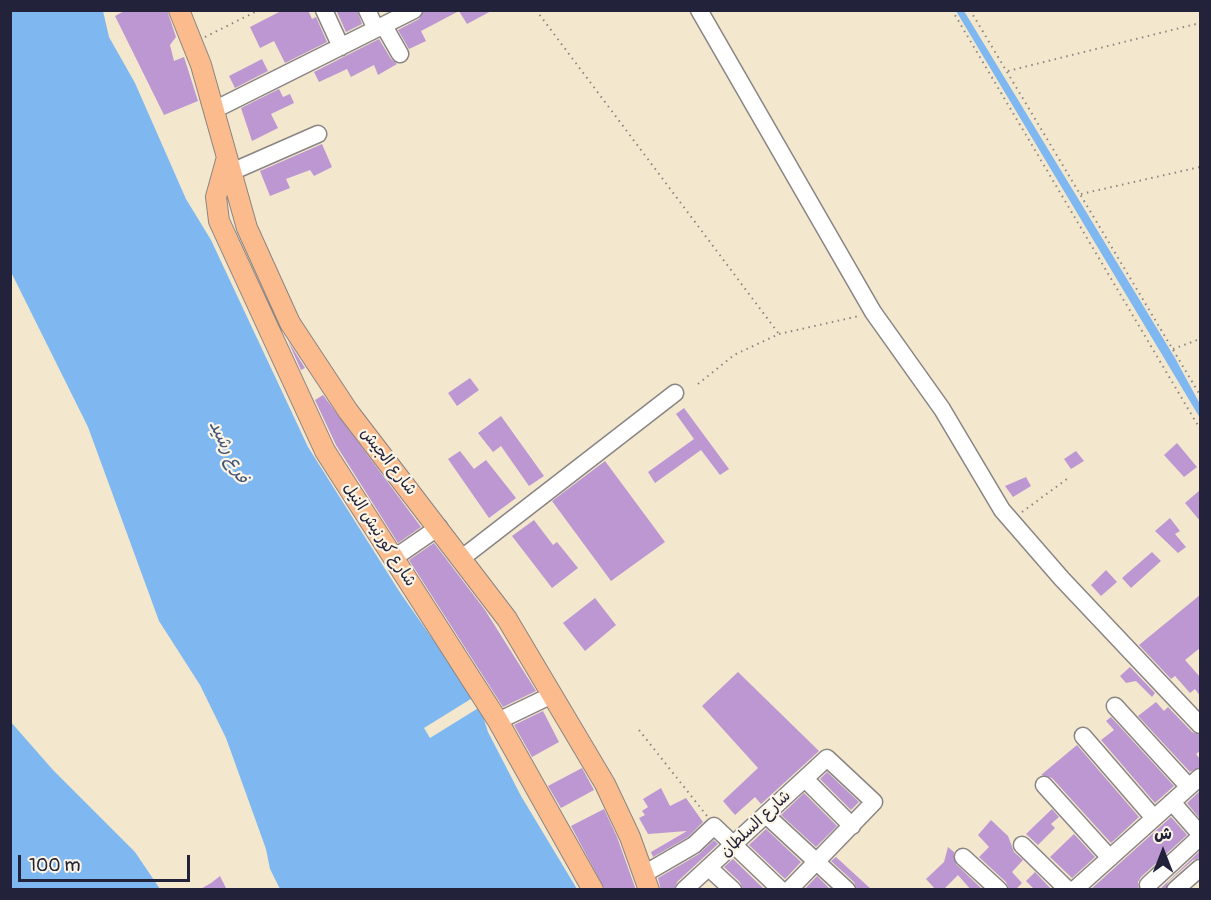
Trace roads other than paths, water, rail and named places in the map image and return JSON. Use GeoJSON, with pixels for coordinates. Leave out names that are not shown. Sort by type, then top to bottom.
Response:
{"type":"FeatureCollection","features":[{"type":"Feature","properties":{"kind":"main road","name":"شارع الجيش"},"geometry":{"type":"LineString","coordinates":[[180,11],[193,43],[214,110],[228,167],[260,260],[302,343],[348,411],[497,604],[614,802],[646,882]]}},
{"type":"Feature","properties":{"kind":"main road","name":"شارع كورنيش النيل"},"geometry":{"type":"LineString","coordinates":[[228,167],[216,197],[216,208],[223,234],[280,350],[317,436],[498,721],[593,890]]}},
{"type":"Feature","properties":{"kind":"street"},"geometry":{"type":"LineString","coordinates":[[324,10],[341,47]]}},
{"type":"Feature","properties":{"kind":"street"},"geometry":{"type":"LineString","coordinates":[[367,10],[386,22],[400,54]]}},
{"type":"Feature","properties":{"kind":"street"},"geometry":{"type":"LineString","coordinates":[[699,10],[873,312],[942,409],[1010,520],[1200,725]]}},
{"type":"Feature","properties":{"kind":"street"},"geometry":{"type":"LineString","coordinates":[[214,110],[386,22],[413,11]]}},
{"type":"Feature","properties":{"kind":"street"},"geometry":{"type":"LineString","coordinates":[[228,167],[318,134]]}},
{"type":"Feature","properties":{"kind":"street"},"geometry":{"type":"LineString","coordinates":[[462,558],[675,393]]}},
{"type":"Feature","properties":{"kind":"street"},"geometry":{"type":"LineString","coordinates":[[394,558],[439,527]]}},
{"type":"Feature","properties":{"kind":"street"},"geometry":{"type":"LineString","coordinates":[[498,721],[552,695]]}},
{"type":"Feature","properties":{"kind":"street"},"geometry":{"type":"LineString","coordinates":[[1074,890],[1195,782],[1115,706]]}},
{"type":"Feature","properties":{"kind":"street"},"geometry":{"type":"LineString","coordinates":[[1083,736],[1154,818]]}},
{"type":"Feature","properties":{"kind":"street","name":"شارع السلطان"},"geometry":{"type":"LineString","coordinates":[[684,890],[827,758],[874,802],[852,826]]}},
{"type":"Feature","properties":{"kind":"street"},"geometry":{"type":"LineString","coordinates":[[789,890],[852,826],[805,779]]}},
{"type":"Feature","properties":{"kind":"street"},"geometry":{"type":"LineString","coordinates":[[1044,785],[1110,858]]}},
{"type":"Feature","properties":{"kind":"street"},"geometry":{"type":"LineString","coordinates":[[1148,885],[1200,836],[1173,802]]}},
{"type":"Feature","properties":{"kind":"street"},"geometry":{"type":"LineString","coordinates":[[766,815],[815,863],[847,890]]}},
{"type":"Feature","properties":{"kind":"street"},"geometry":{"type":"LineString","coordinates":[[646,882],[698,842],[714,826],[781,890]]}},
{"type":"Feature","properties":{"kind":"street"},"geometry":{"type":"LineString","coordinates":[[1022,845],[1068,890]]}},
{"type":"Feature","properties":{"kind":"street"},"geometry":{"type":"LineString","coordinates":[[963,857],[999,890]]}},
{"type":"Feature","properties":{"kind":"street"},"geometry":{"type":"LineString","coordinates":[[709,868],[733,890]]}},
{"type":"Feature","properties":{"kind":"street"},"geometry":{"type":"LineString","coordinates":[[1175,890],[1200,868]]}},
{"type":"Feature","properties":{"kind":"water","name":"فرع رشيد"},"geometry":{"type":"Polygon","coordinates":[[[10,11],[103,11],[109,37],[135,83],[186,199],[211,240],[308,447],[399,591],[480,707],[488,732],[521,796],[577,889],[280,889],[270,869],[266,849],[226,738],[200,685],[159,621],[88,427],[11,272],[10,11]]]}},
{"type":"Feature","properties":{"kind":"water"},"geometry":{"type":"Polygon","coordinates":[[[956,11],[964,11],[1175,358],[1200,404],[1200,418],[956,11]]]}},
{"type":"Feature","properties":{"kind":"water"},"geometry":{"type":"Polygon","coordinates":[[[10,721],[53,770],[135,852],[160,889],[11,889],[10,721]]]}}]}
